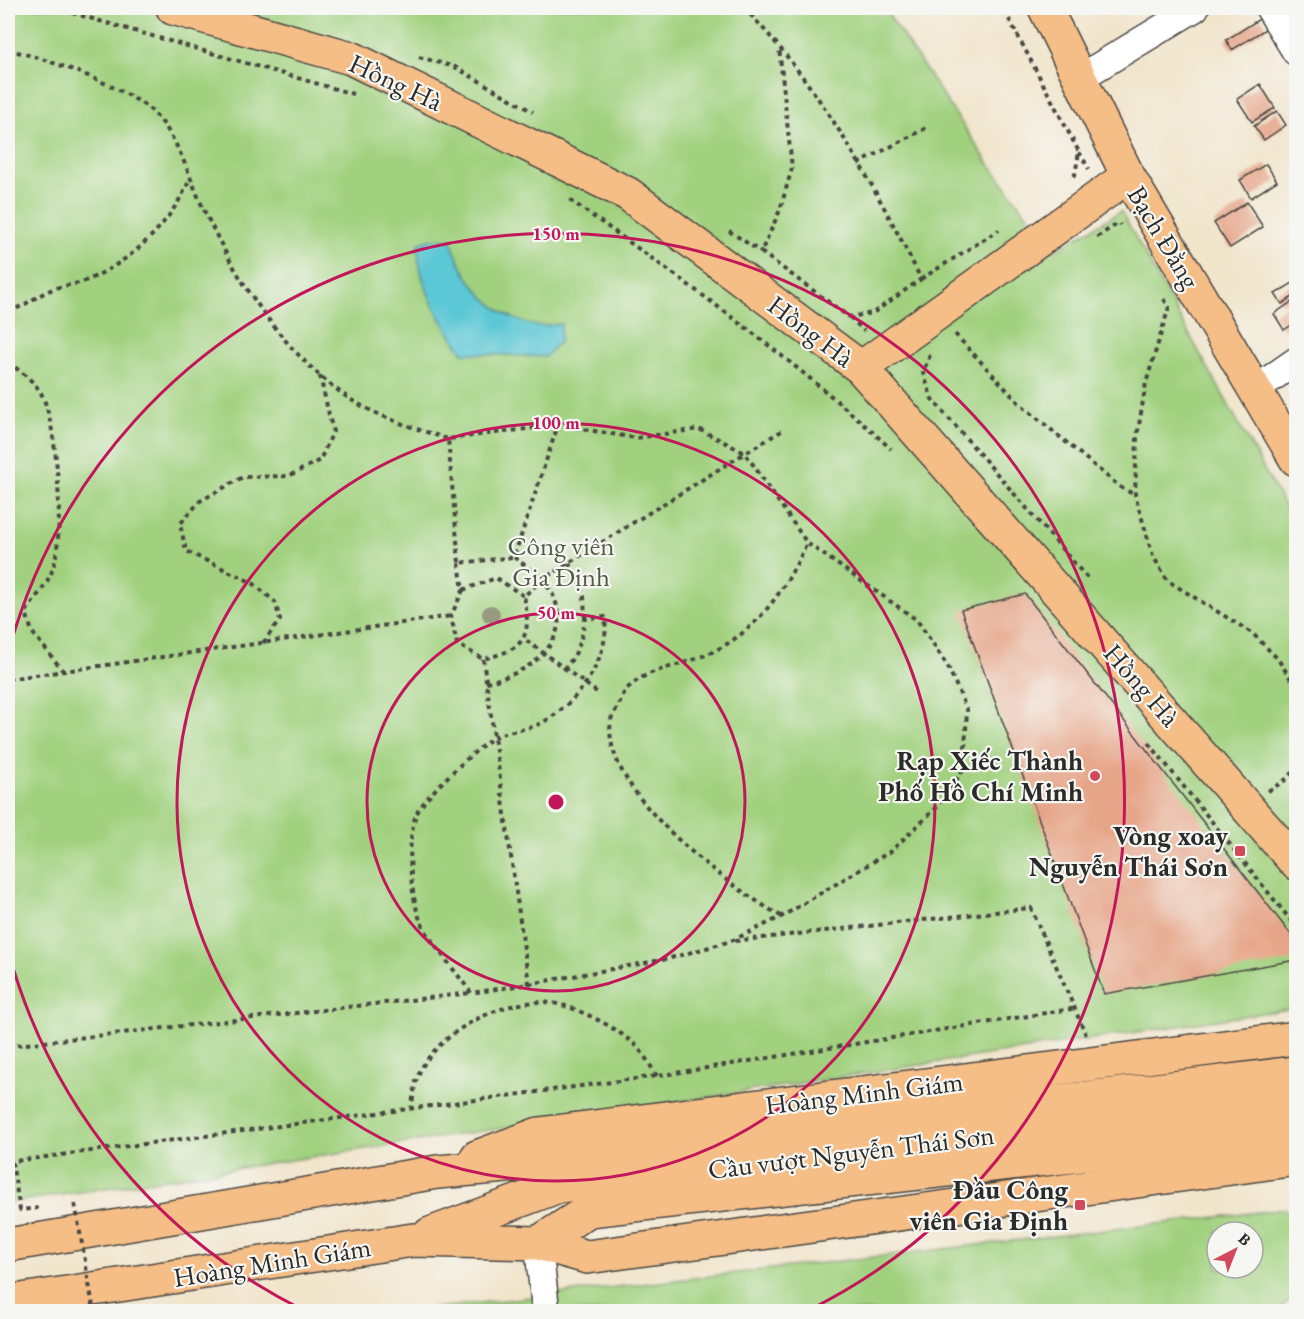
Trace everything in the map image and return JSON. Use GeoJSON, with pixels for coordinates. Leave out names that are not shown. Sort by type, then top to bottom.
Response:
{"type":"FeatureCollection","features":[{"type":"Feature","properties":{"kind":"main road","name":"Hồng Hà"},"geometry":{"type":"LineString","coordinates":[[173,8],[351,58],[628,194],[861,368],[1114,652],[1296,863]]}},
{"type":"Feature","properties":{"kind":"main road","name":"Bạch Đằng"},"geometry":{"type":"LineString","coordinates":[[1045,8],[1078,79],[1128,176],[1296,459]]}},
{"type":"Feature","properties":{"kind":"main road"},"geometry":{"type":"LineString","coordinates":[[861,368],[1128,176]]}},
{"type":"Feature","properties":{"kind":"main road","name":"Hoàng Minh Giám"},"geometry":{"type":"LineString","coordinates":[[8,1245],[437,1172],[539,1134],[1296,1038]]}},
{"type":"Feature","properties":{"kind":"main road","name":"Cầu vượt Nguyễn Thái Sơn"},"geometry":{"type":"LineString","coordinates":[[413,1240],[552,1175],[1296,1073]]}},
{"type":"Feature","properties":{"kind":"main road","name":"Cầu vượt Nguyễn Thái Sơn"},"geometry":{"type":"LineString","coordinates":[[552,1175],[1296,1100]]}},
{"type":"Feature","properties":{"kind":"main road"},"geometry":{"type":"LineString","coordinates":[[538,1243],[589,1210],[1296,1131]]}},
{"type":"Feature","properties":{"kind":"main road","name":"Hoàng Minh Giám"},"geometry":{"type":"LineString","coordinates":[[8,1302],[413,1240],[538,1243],[588,1257],[1296,1159]]}},
{"type":"Feature","properties":{"kind":"main road","name":"Hoàng Minh Giám"},"geometry":{"type":"LineString","coordinates":[[437,1172],[552,1175]]}},
{"type":"Feature","properties":{"kind":"street"},"geometry":{"type":"LineString","coordinates":[[1078,79],[1195,8]]}},
{"type":"Feature","properties":{"kind":"street"},"geometry":{"type":"LineString","coordinates":[[1269,8],[1296,52]]}},
{"type":"Feature","properties":{"kind":"street"},"geometry":{"type":"LineString","coordinates":[[1256,389],[1296,361]]}},
{"type":"Feature","properties":{"kind":"street"},"geometry":{"type":"LineString","coordinates":[[538,1243],[546,1311]]}},
{"type":"Feature","properties":{"kind":"path"},"geometry":{"type":"LineString","coordinates":[[55,8],[360,97]]}},
{"type":"Feature","properties":{"kind":"path"},"geometry":{"type":"LineString","coordinates":[[744,8],[780,47],[816,95],[877,194],[921,279]]}},
{"type":"Feature","properties":{"kind":"path"},"geometry":{"type":"LineString","coordinates":[[1009,19],[1079,152],[1075,175],[1067,182]]}},
{"type":"Feature","properties":{"kind":"path"},"geometry":{"type":"LineString","coordinates":[[780,47],[792,168],[780,210],[761,252],[849,317],[873,313],[921,279],[1005,226]]}},
{"type":"Feature","properties":{"kind":"path"},"geometry":{"type":"LineString","coordinates":[[8,50],[50,62],[104,82],[152,112],[177,145],[220,245],[255,301],[303,361],[348,398],[400,423],[448,439],[558,425],[636,438],[699,429],[745,453],[807,543],[917,620],[947,665],[968,710],[964,769],[937,807],[891,851],[781,916],[731,941]]}},
{"type":"Feature","properties":{"kind":"path"},"geometry":{"type":"LineString","coordinates":[[858,164],[926,128]]}},
{"type":"Feature","properties":{"kind":"path"},"geometry":{"type":"LineString","coordinates":[[8,311],[18,309],[54,288],[84,282],[120,262],[156,233],[182,198],[190,179]]}},
{"type":"Feature","properties":{"kind":"path"},"geometry":{"type":"LineString","coordinates":[[562,195],[697,290],[861,421],[899,457]]}},
{"type":"Feature","properties":{"kind":"path"},"geometry":{"type":"LineString","coordinates":[[1091,240],[1119,223],[1124,231]]}},
{"type":"Feature","properties":{"kind":"path"},"geometry":{"type":"LineString","coordinates":[[1163,297],[1169,308],[1146,382],[1137,437],[1135,495],[1153,556],[1168,580],[1252,633],[1277,658],[1296,687]]}},
{"type":"Feature","properties":{"kind":"path"},"geometry":{"type":"LineString","coordinates":[[948,338],[960,330]]}},
{"type":"Feature","properties":{"kind":"path"},"geometry":{"type":"LineString","coordinates":[[955,333],[1019,404],[1120,487],[1135,495]]}},
{"type":"Feature","properties":{"kind":"path"},"geometry":{"type":"LineString","coordinates":[[934,348],[923,372],[932,399],[1091,581]]}},
{"type":"Feature","properties":{"kind":"path"},"geometry":{"type":"LineString","coordinates":[[8,362],[41,393],[51,430],[57,469],[60,539],[54,568],[26,612],[32,632],[63,671]]}},
{"type":"Feature","properties":{"kind":"path"},"geometry":{"type":"LineString","coordinates":[[263,643],[280,620],[276,602],[253,583],[186,551],[180,525],[200,501],[243,477],[289,476],[320,460],[333,432],[320,375]]}},
{"type":"Feature","properties":{"kind":"path"},"geometry":{"type":"LineString","coordinates":[[514,557],[558,425]]}},
{"type":"Feature","properties":{"kind":"path"},"geometry":{"type":"LineString","coordinates":[[524,596],[543,579],[783,430]]}},
{"type":"Feature","properties":{"kind":"path"},"geometry":{"type":"LineString","coordinates":[[448,439],[463,590],[451,616],[457,644],[483,659],[505,654],[523,638],[529,622],[524,596],[496,578],[463,590]]}},
{"type":"Feature","properties":{"kind":"path"},"geometry":{"type":"LineString","coordinates":[[781,916],[719,876],[639,800],[613,753],[610,721],[626,690],[650,672],[691,661],[730,641],[767,611],[789,582],[807,543]]}},
{"type":"Feature","properties":{"kind":"path"},"geometry":{"type":"LineString","coordinates":[[459,563],[514,557],[543,579],[555,600],[558,621],[552,640],[544,652],[531,666],[516,675],[486,682]]}},
{"type":"Feature","properties":{"kind":"path"},"geometry":{"type":"LineString","coordinates":[[564,668],[573,659],[582,638],[585,619],[584,596],[569,563]]}},
{"type":"Feature","properties":{"kind":"path"},"geometry":{"type":"LineString","coordinates":[[8,679],[451,616]]}},
{"type":"Feature","properties":{"kind":"path"},"geometry":{"type":"LineString","coordinates":[[471,993],[421,923],[409,867],[417,814],[448,777],[494,737],[537,725],[562,708],[585,683],[602,656],[607,632],[605,616],[585,619]]}},
{"type":"Feature","properties":{"kind":"path"},"geometry":{"type":"LineString","coordinates":[[523,638],[598,693]]}},
{"type":"Feature","properties":{"kind":"path"},"geometry":{"type":"LineString","coordinates":[[483,659],[529,984]]}},
{"type":"Feature","properties":{"kind":"path"},"geometry":{"type":"LineString","coordinates":[[1148,742],[1296,927]]}},
{"type":"Feature","properties":{"kind":"path"},"geometry":{"type":"LineString","coordinates":[[1260,782],[1267,791],[1284,781],[1296,770]]}},
{"type":"Feature","properties":{"kind":"path"},"geometry":{"type":"LineString","coordinates":[[8,1046],[471,993],[667,959],[731,941],[1031,908],[1077,1008],[657,1077],[10,1161],[20,1210]]}},
{"type":"Feature","properties":{"kind":"path"},"geometry":{"type":"LineString","coordinates":[[411,1110],[417,1077],[439,1044],[473,1021],[512,1004],[552,1003],[590,1016],[634,1043],[657,1077]]}},
{"type":"Feature","properties":{"kind":"path"},"geometry":{"type":"LineString","coordinates":[[75,1204],[94,1311]]}},
{"type":"Feature","properties":{"kind":"green space","name":"Công viên Gia Định"},"geometry":{"type":"Polygon","coordinates":[[[8,8],[884,8],[987,161],[1054,251],[1121,211],[1296,527],[1296,1008],[8,1203],[8,8]]]}},
{"type":"Feature","properties":{"kind":"green space"},"geometry":{"type":"Polygon","coordinates":[[[1285,1209],[1296,1228],[1296,1295],[1277,1311],[403,1312],[1285,1209]]]}},
{"type":"Feature","properties":{"kind":"water"},"geometry":{"type":"Polygon","coordinates":[[[432,239],[451,239],[470,281],[491,304],[517,320],[532,325],[561,324],[560,341],[545,357],[463,353],[432,302],[422,274],[418,244],[432,239]]]}},
{"type":"Feature","properties":{"kind":"building"},"geometry":{"type":"Polygon","coordinates":[[[1261,18],[1267,28],[1232,50],[1226,40],[1261,18]]]}},
{"type":"Feature","properties":{"kind":"building"},"geometry":{"type":"Polygon","coordinates":[[[1260,84],[1275,108],[1252,122],[1237,99],[1260,84]]]}},
{"type":"Feature","properties":{"kind":"building"},"geometry":{"type":"Polygon","coordinates":[[[1277,111],[1286,125],[1264,140],[1254,126],[1277,111]]]}},
{"type":"Feature","properties":{"kind":"building"},"geometry":{"type":"Polygon","coordinates":[[[1266,164],[1277,181],[1251,198],[1240,180],[1266,164]]]}},
{"type":"Feature","properties":{"kind":"building"},"geometry":{"type":"Polygon","coordinates":[[[1247,202],[1263,227],[1230,248],[1214,223],[1247,202]]]}},
{"type":"Feature","properties":{"kind":"building"},"geometry":{"type":"Polygon","coordinates":[[[1296,281],[1296,295],[1282,304],[1275,294],[1296,281]]]}},
{"type":"Feature","properties":{"kind":"building"},"geometry":{"type":"Polygon","coordinates":[[[1296,299],[1296,322],[1284,330],[1274,314],[1296,299]]]}},
{"type":"Feature","properties":{"kind":"building","name":"Rạp Xiếc Thành Phố Hồ Chí Minh"},"geometry":{"type":"Polygon","coordinates":[[[1025,594],[1296,941],[1296,960],[1104,994],[961,610],[1025,594]]]}},
{"type":"Feature","properties":{"kind":"place","name":"Rạp Xiếc Thành Phố Hồ Chí Minh"},"geometry":{"type":"Point","coordinates":[1095,776]}},
{"type":"Feature","properties":{"kind":"place","name":"Vòng xoay Nguyễn Thái Sơn"},"geometry":{"type":"Point","coordinates":[1240,851]}},
{"type":"Feature","properties":{"kind":"place","name":"Đầu Công viên Gia Định"},"geometry":{"type":"Point","coordinates":[1080,1205]}}]}
